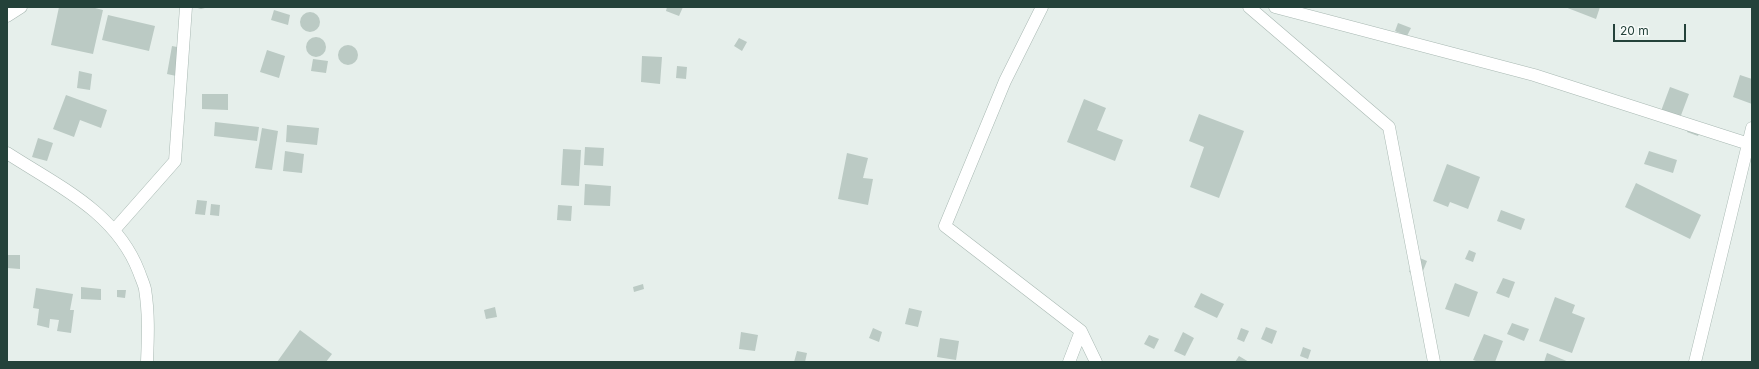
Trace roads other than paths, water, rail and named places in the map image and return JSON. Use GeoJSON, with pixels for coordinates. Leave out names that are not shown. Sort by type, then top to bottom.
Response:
{"type":"FeatureCollection","features":[{"type":"Feature","properties":{"kind":"street"},"geometry":{"type":"LineString","coordinates":[[7,16],[21,7]]}},
{"type":"Feature","properties":{"kind":"street"},"geometry":{"type":"LineString","coordinates":[[115,229],[175,161],[186,7]]}},
{"type":"Feature","properties":{"kind":"street"},"geometry":{"type":"LineString","coordinates":[[1042,7],[1005,82],[945,226],[1081,331],[1096,362]]}},
{"type":"Feature","properties":{"kind":"street"},"geometry":{"type":"LineString","coordinates":[[1250,7],[1389,127],[1434,362]]}},
{"type":"Feature","properties":{"kind":"street"},"geometry":{"type":"LineString","coordinates":[[1275,7],[1534,75],[1750,145]]}},
{"type":"Feature","properties":{"kind":"street"},"geometry":{"type":"LineString","coordinates":[[1695,362],[1750,145],[1752,128]]}},
{"type":"Feature","properties":{"kind":"street"},"geometry":{"type":"LineString","coordinates":[[7,153],[91,207],[115,229],[133,257],[145,288],[149,320],[147,362]]}},
{"type":"Feature","properties":{"kind":"street"},"geometry":{"type":"LineString","coordinates":[[1069,362],[1081,331]]}}]}
